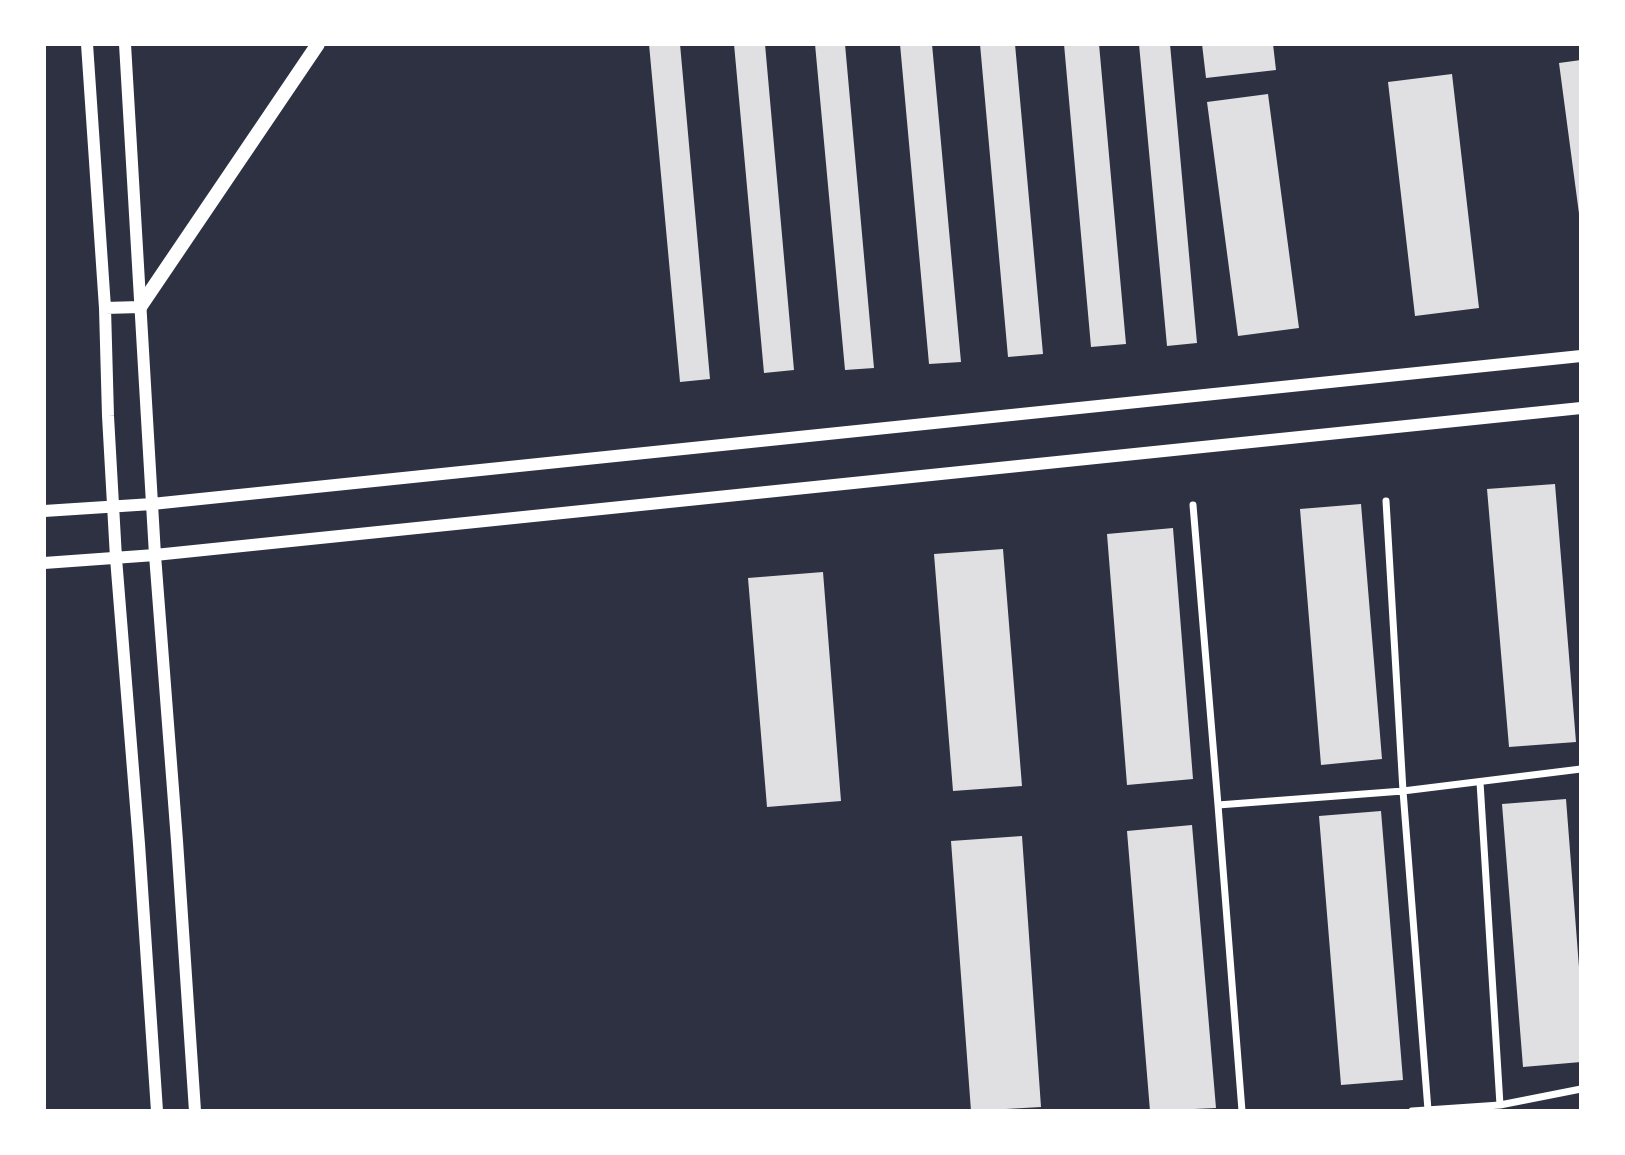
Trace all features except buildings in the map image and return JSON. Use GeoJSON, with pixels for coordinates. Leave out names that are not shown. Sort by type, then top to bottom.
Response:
{"type":"FeatureCollection","features":[{"type":"Feature","properties":{"kind":"main road"},"geometry":{"type":"LineString","coordinates":[[140,307],[318,44]]}},
{"type":"Feature","properties":{"kind":"street"},"geometry":{"type":"LineString","coordinates":[[87,44],[105,308],[113,505],[157,1111]]}},
{"type":"Feature","properties":{"kind":"street"},"geometry":{"type":"LineString","coordinates":[[125,44],[155,555],[195,1111]]}},
{"type":"Feature","properties":{"kind":"street"},"geometry":{"type":"LineString","coordinates":[[105,308],[140,307]]}},
{"type":"Feature","properties":{"kind":"street"},"geometry":{"type":"LineString","coordinates":[[44,511],[152,504],[1581,356]]}},
{"type":"Feature","properties":{"kind":"street"},"geometry":{"type":"LineString","coordinates":[[44,563],[155,555],[1581,408]]}},
{"type":"Feature","properties":{"kind":"street"},"geometry":{"type":"LineString","coordinates":[[1386,501],[1403,791],[1428,1110]]}},
{"type":"Feature","properties":{"kind":"street"},"geometry":{"type":"LineString","coordinates":[[1193,505],[1242,1111]]}},
{"type":"Feature","properties":{"kind":"street"},"geometry":{"type":"LineString","coordinates":[[1217,805],[1403,791],[1581,769]]}},
{"type":"Feature","properties":{"kind":"street"},"geometry":{"type":"LineString","coordinates":[[1480,782],[1500,1105]]}},
{"type":"Feature","properties":{"kind":"street"},"geometry":{"type":"LineString","coordinates":[[1412,1111],[1500,1105],[1581,1089]]}}]}
